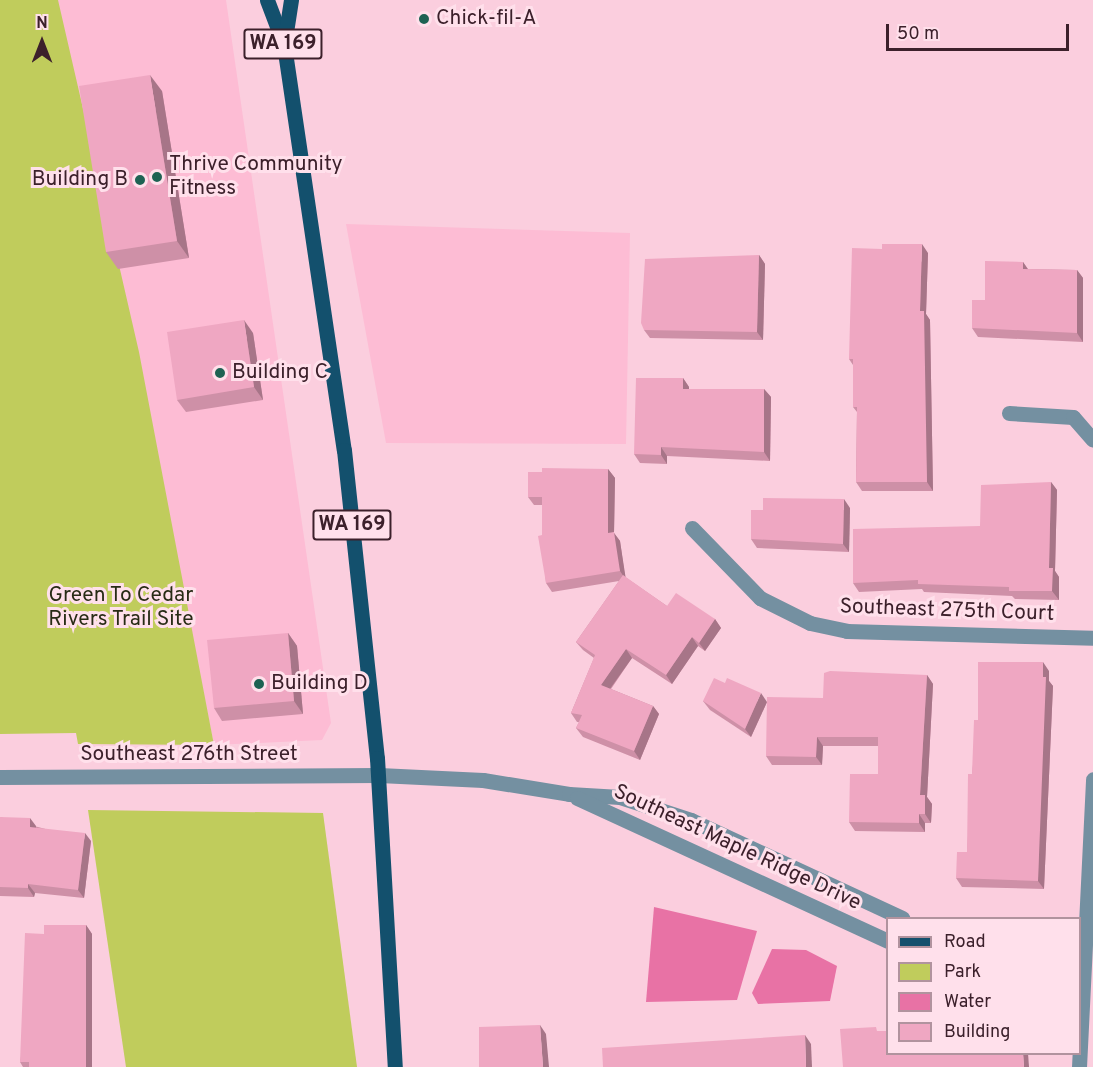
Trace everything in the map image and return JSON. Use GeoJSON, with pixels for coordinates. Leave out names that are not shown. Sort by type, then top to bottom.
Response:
{"type":"FeatureCollection","features":[{"type":"Feature","properties":{"kind":"main road","name":"WA 169"},"geometry":{"type":"LineString","coordinates":[[267,0],[284,45],[344,450],[379,775],[395,1067]]}},
{"type":"Feature","properties":{"kind":"main road","name":"WA 169"},"geometry":{"type":"LineString","coordinates":[[284,45],[291,0]]}},
{"type":"Feature","properties":{"kind":"street"},"geometry":{"type":"LineString","coordinates":[[1010,413],[1073,417],[1093,440]]}},
{"type":"Feature","properties":{"kind":"street","name":"Southeast 275th Court"},"geometry":{"type":"LineString","coordinates":[[692,528],[760,598],[810,623],[846,631],[1093,638]]}},
{"type":"Feature","properties":{"kind":"street","name":"Southeast 276th Street"},"geometry":{"type":"LineString","coordinates":[[0,777],[379,775]]}},
{"type":"Feature","properties":{"kind":"street","name":"Southeast Maple Ridge Drive"},"geometry":{"type":"LineString","coordinates":[[379,775],[483,780],[569,794],[620,797],[691,820],[900,917]]}},
{"type":"Feature","properties":{"kind":"street"},"geometry":{"type":"LineString","coordinates":[[1081,1046],[1085,1004],[1093,779]]}},
{"type":"Feature","properties":{"kind":"street","name":"Southeast Maple Ridge Drive"},"geometry":{"type":"LineString","coordinates":[[569,794],[886,940]]}},
{"type":"Feature","properties":{"kind":"shaded area"},"geometry":{"type":"Polygon","coordinates":[[[55,0],[226,0],[331,723],[322,740],[214,745],[118,269],[55,0]]]}},
{"type":"Feature","properties":{"kind":"shaded area"},"geometry":{"type":"Polygon","coordinates":[[[346,224],[630,233],[626,444],[386,443],[346,224]]]}},
{"type":"Feature","properties":{"kind":"green space","name":"Green To Cedar Rivers Trail Site"},"geometry":{"type":"Polygon","coordinates":[[[0,0],[58,0],[139,352],[214,745],[78,744],[76,733],[0,734],[0,0]]]}},
{"type":"Feature","properties":{"kind":"green space"},"geometry":{"type":"Polygon","coordinates":[[[88,810],[323,813],[357,1067],[126,1067],[88,810]]]}},
{"type":"Feature","properties":{"kind":"water"},"geometry":{"type":"Polygon","coordinates":[[[654,907],[757,931],[737,1000],[646,1002],[654,907]]]}},
{"type":"Feature","properties":{"kind":"water"},"geometry":{"type":"Polygon","coordinates":[[[772,949],[806,950],[837,966],[830,1001],[758,1004],[752,993],[772,949]]]}},
{"type":"Feature","properties":{"kind":"building","name":"Building B"},"geometry":{"type":"Polygon","coordinates":[[[150,75],[177,241],[106,252],[79,86],[150,75]]]}},
{"type":"Feature","properties":{"kind":"building"},"geometry":{"type":"Polygon","coordinates":[[[882,244],[922,244],[920,311],[924,311],[927,482],[856,482],[857,407],[853,407],[853,359],[849,359],[852,248],[882,249],[882,244]]]}},
{"type":"Feature","properties":{"kind":"building"},"geometry":{"type":"Polygon","coordinates":[[[759,255],[757,332],[644,330],[641,323],[645,259],[759,255]]]}},
{"type":"Feature","properties":{"kind":"building"},"geometry":{"type":"Polygon","coordinates":[[[985,261],[1023,262],[1023,269],[1077,270],[1077,333],[972,328],[972,300],[985,300],[985,261]]]}},
{"type":"Feature","properties":{"kind":"building","name":"Building C"},"geometry":{"type":"Polygon","coordinates":[[[244,320],[254,387],[177,400],[167,332],[244,320]]]}},
{"type":"Feature","properties":{"kind":"building"},"geometry":{"type":"Polygon","coordinates":[[[636,378],[683,378],[683,389],[764,389],[764,452],[661,447],[661,455],[634,454],[636,378]]]}},
{"type":"Feature","properties":{"kind":"building"},"geometry":{"type":"Polygon","coordinates":[[[542,468],[608,469],[608,533],[614,532],[620,571],[546,583],[538,536],[542,535],[542,497],[528,497],[528,472],[542,472],[542,468]]]}},
{"type":"Feature","properties":{"kind":"building"},"geometry":{"type":"Polygon","coordinates":[[[1051,482],[1049,568],[1053,568],[1052,591],[1009,591],[1009,587],[918,584],[918,580],[853,583],[853,529],[980,526],[981,485],[1051,482]]]}},
{"type":"Feature","properties":{"kind":"building"},"geometry":{"type":"Polygon","coordinates":[[[763,498],[844,499],[843,544],[751,539],[751,510],[763,510],[763,498]]]}},
{"type":"Feature","properties":{"kind":"building"},"geometry":{"type":"Polygon","coordinates":[[[623,575],[667,606],[676,593],[715,619],[699,643],[692,637],[666,675],[626,649],[601,685],[653,706],[634,751],[576,728],[582,715],[571,713],[595,655],[576,642],[623,575]]]}},
{"type":"Feature","properties":{"kind":"building","name":"Building D"},"geometry":{"type":"Polygon","coordinates":[[[288,633],[294,701],[214,708],[207,640],[288,633]]]}},
{"type":"Feature","properties":{"kind":"building"},"geometry":{"type":"Polygon","coordinates":[[[978,662],[1043,662],[1043,677],[1046,677],[1038,881],[956,878],[957,852],[967,852],[968,774],[972,774],[974,720],[978,720],[978,662]]]}},
{"type":"Feature","properties":{"kind":"building"},"geometry":{"type":"Polygon","coordinates":[[[830,671],[927,675],[920,795],[925,795],[925,814],[919,814],[919,823],[849,822],[850,774],[878,774],[878,737],[817,737],[816,757],[766,756],[767,697],[823,698],[824,673],[830,671]]]}},
{"type":"Feature","properties":{"kind":"building"},"geometry":{"type":"Polygon","coordinates":[[[714,678],[725,683],[727,678],[761,693],[745,729],[703,701],[714,678]]]}},
{"type":"Feature","properties":{"kind":"building"},"geometry":{"type":"Polygon","coordinates":[[[0,817],[30,818],[30,827],[85,833],[78,890],[28,884],[28,888],[0,887],[0,817]]]}},
{"type":"Feature","properties":{"kind":"building"},"geometry":{"type":"Polygon","coordinates":[[[44,925],[86,925],[86,1067],[29,1067],[29,1062],[20,1062],[25,933],[44,934],[44,925]]]}},
{"type":"Feature","properties":{"kind":"building"},"geometry":{"type":"Polygon","coordinates":[[[540,1025],[543,1067],[479,1067],[479,1027],[540,1025]]]}},
{"type":"Feature","properties":{"kind":"building"},"geometry":{"type":"Polygon","coordinates":[[[876,1027],[877,1031],[886,1031],[886,1055],[1023,1055],[1024,1067],[843,1067],[840,1029],[876,1027]]]}},
{"type":"Feature","properties":{"kind":"building"},"geometry":{"type":"Polygon","coordinates":[[[805,1035],[806,1067],[603,1067],[602,1048],[805,1035]]]}},
{"type":"Feature","properties":{"kind":"place","name":"Chick-fil-A"},"geometry":{"type":"Point","coordinates":[424,19]}},
{"type":"Feature","properties":{"kind":"place","name":"Thrive Community Fitness"},"geometry":{"type":"Point","coordinates":[157,177]}},
{"type":"Feature","properties":{"kind":"place","name":"Building B"},"geometry":{"type":"Point","coordinates":[140,180]}},
{"type":"Feature","properties":{"kind":"place","name":"Building C"},"geometry":{"type":"Point","coordinates":[220,373]}},
{"type":"Feature","properties":{"kind":"place","name":"Building D"},"geometry":{"type":"Point","coordinates":[259,684]}}]}
